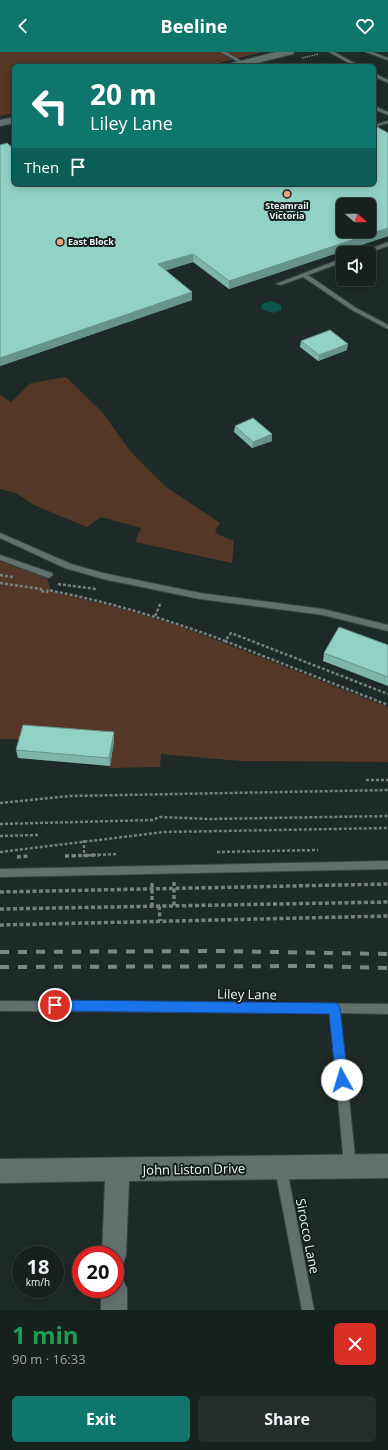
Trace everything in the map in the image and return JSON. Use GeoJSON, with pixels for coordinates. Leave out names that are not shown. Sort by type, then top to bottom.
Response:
{"type":"FeatureCollection","features":[{"type":"Feature","properties":{"kind":"street"},"geometry":{"type":"LineString","coordinates":[[241,64],[289,52]]}},
{"type":"Feature","properties":{"kind":"street"},"geometry":{"type":"LineString","coordinates":[[0,123],[12,120]]}},
{"type":"Feature","properties":{"kind":"street","name":"John Liston Drive"},"geometry":{"type":"LineString","coordinates":[[0,1172],[388,1166]]}},
{"type":"Feature","properties":{"kind":"street"},"geometry":{"type":"LineString","coordinates":[[114,1246],[117,1170]]}},
{"type":"Feature","properties":{"kind":"street"},"geometry":{"type":"LineString","coordinates":[[114,1298],[114,1310]]}},
{"type":"Feature","properties":{"kind":"lane"},"geometry":{"type":"LineString","coordinates":[[223,52],[236,64]]}},
{"type":"Feature","properties":{"kind":"lane"},"geometry":{"type":"LineString","coordinates":[[331,52],[354,64]]}},
{"type":"Feature","properties":{"kind":"lane"},"geometry":{"type":"LineString","coordinates":[[368,52],[388,59]]}},
{"type":"Feature","properties":{"kind":"lane"},"geometry":{"type":"LineString","coordinates":[[376,75],[388,82]]}},
{"type":"Feature","properties":{"kind":"lane"},"geometry":{"type":"LineString","coordinates":[[376,108],[388,114]]}},
{"type":"Feature","properties":{"kind":"lane"},"geometry":{"type":"LineString","coordinates":[[376,125],[388,122]]}},
{"type":"Feature","properties":{"kind":"lane"},"geometry":{"type":"LineString","coordinates":[[376,248],[388,244]]}},
{"type":"Feature","properties":{"kind":"lane"},"geometry":{"type":"LineString","coordinates":[[279,284],[336,263]]}},
{"type":"Feature","properties":{"kind":"lane"},"geometry":{"type":"LineString","coordinates":[[304,275],[354,309],[388,327]]}},
{"type":"Feature","properties":{"kind":"lane"},"geometry":{"type":"LineString","coordinates":[[0,536],[68,566],[103,576],[200,596],[323,612],[388,628]]}},
{"type":"Feature","properties":{"kind":"lane"},"geometry":{"type":"LineString","coordinates":[[0,557],[50,579]]}},
{"type":"Feature","properties":{"kind":"lane"},"geometry":{"type":"LineString","coordinates":[[0,873],[388,865]]}},
{"type":"Feature","properties":{"kind":"lane","name":"Liley Lane"},"geometry":{"type":"LineString","coordinates":[[0,1006],[388,1009]]}},
{"type":"Feature","properties":{"kind":"lane"},"geometry":{"type":"LineString","coordinates":[[335,1008],[350,1166]]}},
{"type":"Feature","properties":{"kind":"lane","name":"Sirocco Lane"},"geometry":{"type":"LineString","coordinates":[[281,1168],[308,1310]]}},
{"type":"Feature","properties":{"kind":"path"},"geometry":{"type":"LineString","coordinates":[[0,575],[15,578]]}},
{"type":"Feature","properties":{"kind":"path"},"geometry":{"type":"LineString","coordinates":[[50,579],[98,590]]}},
{"type":"Feature","properties":{"kind":"path"},"geometry":{"type":"LineString","coordinates":[[0,583],[41,589],[40,591],[47,592],[48,590],[72,595],[155,616],[226,641],[388,705]]}},
{"type":"Feature","properties":{"kind":"path"},"geometry":{"type":"LineString","coordinates":[[155,598],[167,600]]}},
{"type":"Feature","properties":{"kind":"path"},"geometry":{"type":"LineString","coordinates":[[155,616],[162,599]]}},
{"type":"Feature","properties":{"kind":"path"},"geometry":{"type":"LineString","coordinates":[[226,641],[231,633],[388,694]]}},
{"type":"Feature","properties":{"kind":"path"},"geometry":{"type":"LineString","coordinates":[[366,780],[388,780]]}},
{"type":"Feature","properties":{"kind":"path"},"geometry":{"type":"LineString","coordinates":[[0,803],[77,796],[388,790]]}},
{"type":"Feature","properties":{"kind":"path"},"geometry":{"type":"LineString","coordinates":[[0,824],[152,820],[160,817],[173,817],[178,819],[210,819],[388,816]]}},
{"type":"Feature","properties":{"kind":"path"},"geometry":{"type":"LineString","coordinates":[[0,852],[84,840],[164,832],[388,828]]}},
{"type":"Feature","properties":{"kind":"path"},"geometry":{"type":"LineString","coordinates":[[0,836],[39,835]]}},
{"type":"Feature","properties":{"kind":"path"},"geometry":{"type":"LineString","coordinates":[[84,840],[84,855]]}},
{"type":"Feature","properties":{"kind":"path"},"geometry":{"type":"LineString","coordinates":[[151,870],[152,906]]}},
{"type":"Feature","properties":{"kind":"path"},"geometry":{"type":"LineString","coordinates":[[173,870],[174,906]]}},
{"type":"Feature","properties":{"kind":"path"},"geometry":{"type":"LineString","coordinates":[[0,892],[388,884]]}},
{"type":"Feature","properties":{"kind":"path"},"geometry":{"type":"LineString","coordinates":[[0,909],[388,902]]}},
{"type":"Feature","properties":{"kind":"path"},"geometry":{"type":"LineString","coordinates":[[159,906],[160,921]]}},
{"type":"Feature","properties":{"kind":"path"},"geometry":{"type":"LineString","coordinates":[[0,924],[388,916]]}},
{"type":"Feature","properties":{"kind":"shaded area"},"geometry":{"type":"Polygon","coordinates":[[[0,52],[263,52],[214,64],[12,64],[12,113],[0,116],[0,52]]]}},
{"type":"Feature","properties":{"kind":"shaded area"},"geometry":{"type":"Polygon","coordinates":[[[271,301],[281,305],[281,310],[273,313],[261,309],[262,304],[271,301]]]}},
{"type":"Feature","properties":{"kind":"shaded area"},"geometry":{"type":"Polygon","coordinates":[[[66,377],[102,412],[130,451],[166,487],[220,523],[215,531],[217,534],[234,541],[232,563],[135,542],[141,528],[101,517],[87,527],[34,505],[16,493],[0,489],[0,395],[11,402],[31,383],[66,377]]]}},
{"type":"Feature","properties":{"kind":"shaded area"},"geometry":{"type":"Polygon","coordinates":[[[0,561],[47,578],[51,591],[131,611],[186,628],[388,707],[388,762],[241,761],[161,754],[160,767],[109,768],[114,741],[0,739],[0,561]]]}},
{"type":"Feature","properties":{"kind":"building"},"geometry":{"type":"Polygon","coordinates":[[[376,126],[388,133],[388,228],[376,232],[376,198],[336,198],[336,238],[358,238],[229,281],[193,254],[158,264],[192,292],[0,358],[0,145],[7,143],[12,147],[12,186],[376,186],[376,126]]]}},
{"type":"Feature","properties":{"kind":"building"},"geometry":{"type":"Polygon","coordinates":[[[330,330],[348,344],[319,355],[301,341],[330,330]]]}},
{"type":"Feature","properties":{"kind":"building"},"geometry":{"type":"Polygon","coordinates":[[[253,418],[272,434],[253,442],[235,426],[253,418]]]}},
{"type":"Feature","properties":{"kind":"building"},"geometry":{"type":"Polygon","coordinates":[[[339,627],[388,645],[388,677],[324,653],[339,627]]]}},
{"type":"Feature","properties":{"kind":"building"},"geometry":{"type":"Polygon","coordinates":[[[23,725],[114,732],[109,758],[16,750],[23,725]]]}},
{"type":"Feature","properties":{"kind":"railway"},"geometry":{"type":"LineString","coordinates":[[0,952],[218,951],[388,954]]}},
{"type":"Feature","properties":{"kind":"railway"},"geometry":{"type":"LineString","coordinates":[[0,967],[317,966],[388,968]]}},
{"type":"Feature","properties":{"kind":"place","name":"Steamrail Victoria"},"geometry":{"type":"Point","coordinates":[287,194]}},
{"type":"Feature","properties":{"kind":"place","name":"East Block"},"geometry":{"type":"Point","coordinates":[60,242]}},
{"type":"Feature","properties":{"kind":"route"},"geometry":{"type":"LineString","coordinates":[[55,1005],[335,1008],[342,1080]]}}]}
